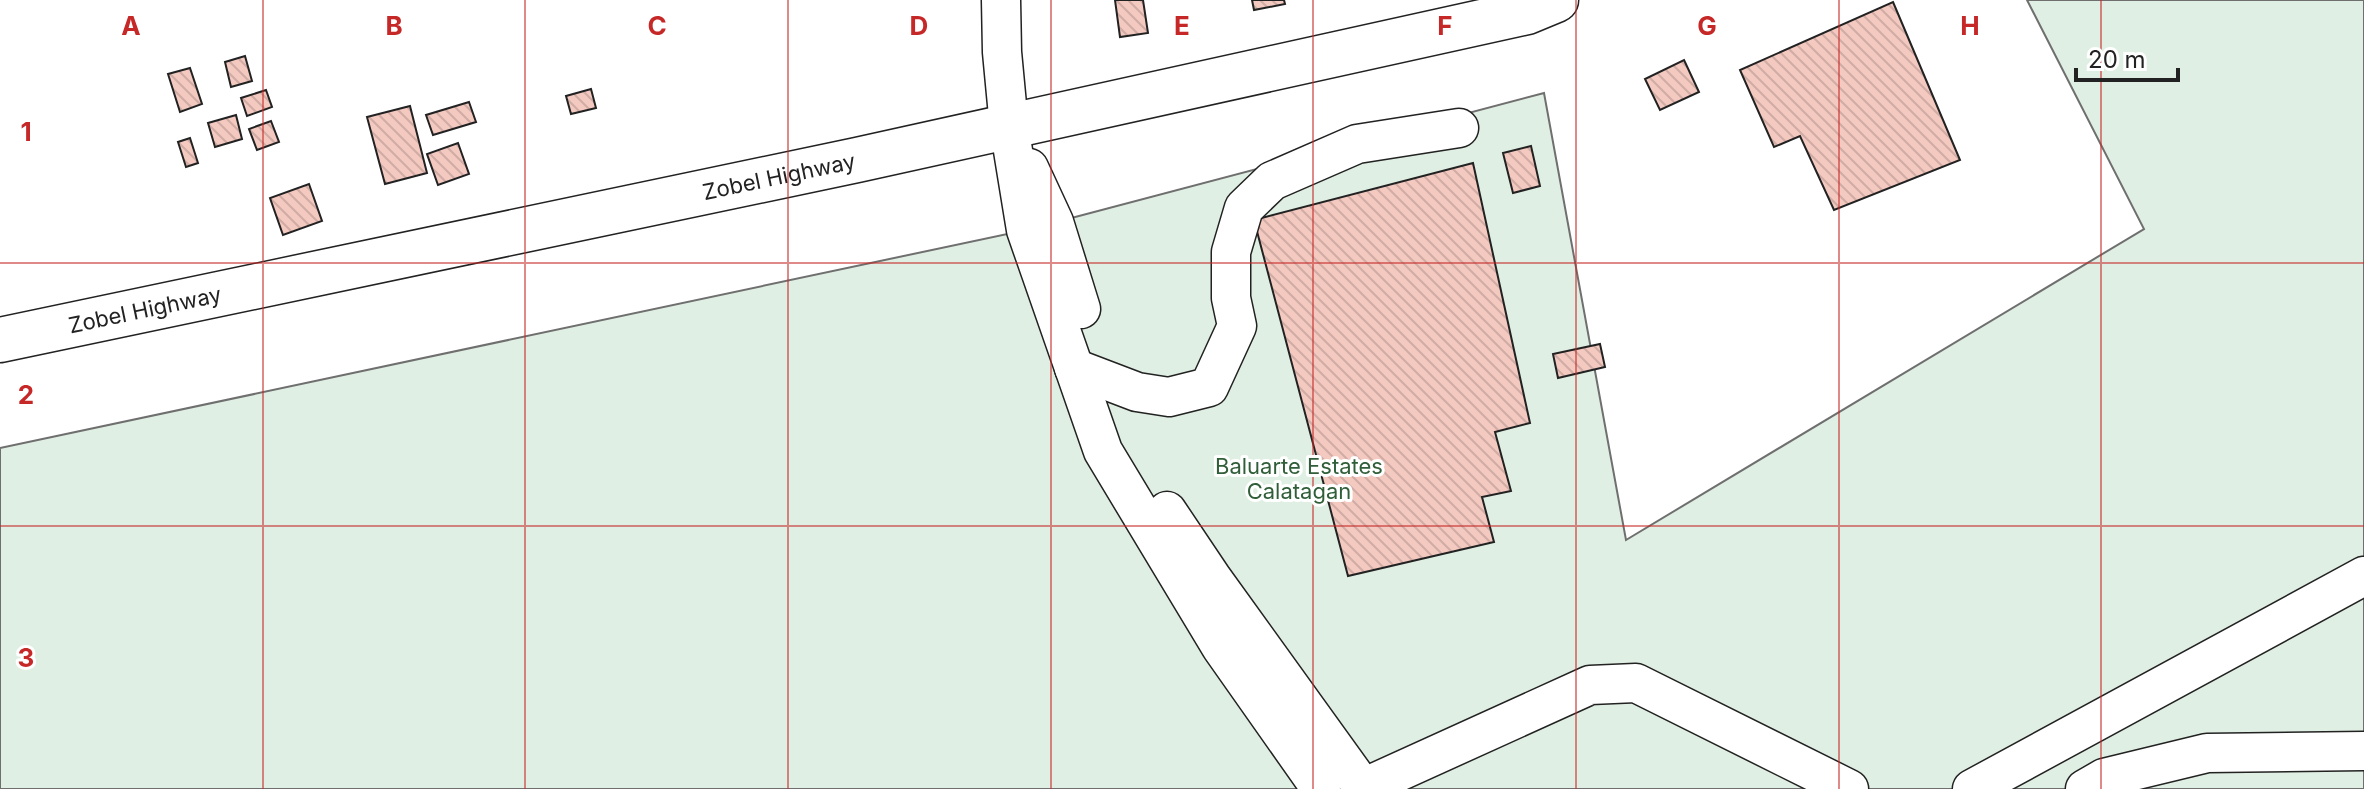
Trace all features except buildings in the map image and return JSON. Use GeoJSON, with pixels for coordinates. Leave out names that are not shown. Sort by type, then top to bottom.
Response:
{"type":"FeatureCollection","features":[{"type":"Feature","properties":{"kind":"main road","name":"Zobel Highway"},"geometry":{"type":"LineString","coordinates":[[0,340],[1009,126],[1527,12],[1556,0]]}},
{"type":"Feature","properties":{"kind":"street"},"geometry":{"type":"LineString","coordinates":[[1001,0],[1009,126],[1026,230],[1061,289],[1090,375],[1132,459],[1212,578],[1364,788],[1590,685],[1636,683],[1849,789]]}},
{"type":"Feature","properties":{"kind":"street"},"geometry":{"type":"LineString","coordinates":[[1090,375],[1137,392],[1169,397],[1209,387],[1237,326],[1231,298],[1231,252],[1244,208],[1272,181],[1357,144],[1459,128]]}},
{"type":"Feature","properties":{"kind":"street"},"geometry":{"type":"LineString","coordinates":[[1090,375],[1103,451],[1221,647],[1321,789]]}},
{"type":"Feature","properties":{"kind":"street"},"geometry":{"type":"LineString","coordinates":[[1972,789],[2364,576]]}},
{"type":"Feature","properties":{"kind":"street"},"geometry":{"type":"LineString","coordinates":[[2086,728],[2120,774]]}},
{"type":"Feature","properties":{"kind":"street"},"geometry":{"type":"LineString","coordinates":[[2085,789],[2104,778],[2207,753],[2364,751]]}},
{"type":"Feature","properties":{"kind":"green space","name":"Baluarte Estates Calatagan"},"geometry":{"type":"Polygon","coordinates":[[[2027,0],[2364,0],[2364,789],[0,789],[0,448],[1026,230],[1544,93],[1626,540],[2144,229],[2027,0]]]}}]}
